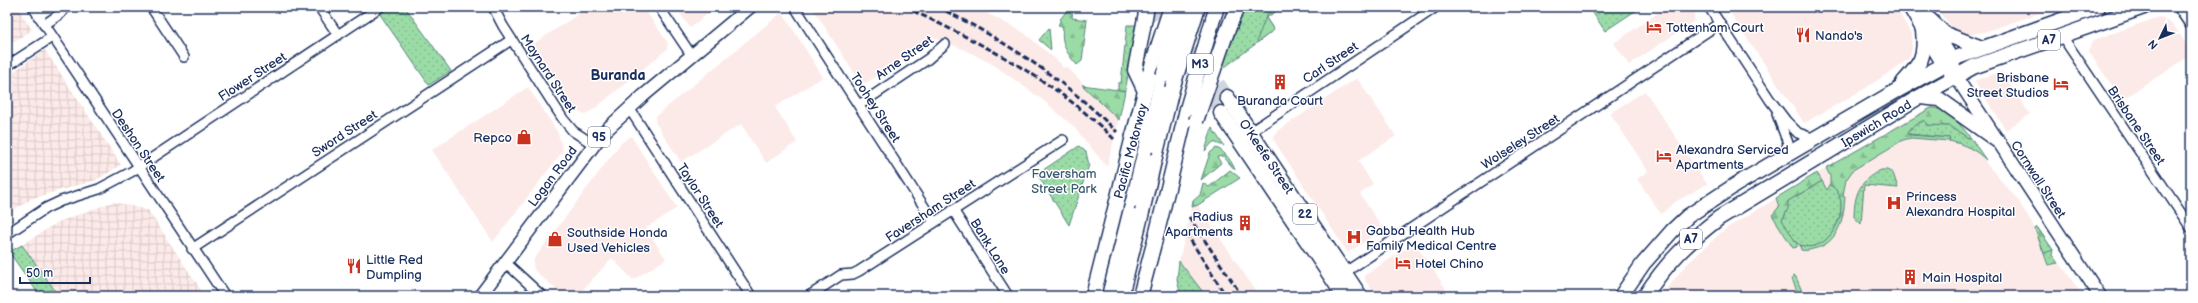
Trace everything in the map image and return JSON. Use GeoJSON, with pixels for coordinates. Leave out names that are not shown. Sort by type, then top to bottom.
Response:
{"type":"FeatureCollection","features":[{"type":"Feature","properties":{"kind":"highway"},"geometry":{"type":"LineString","coordinates":[[1145,92],[1135,70],[1147,7]]}},
{"type":"Feature","properties":{"kind":"highway","name":"Pacific Motorway"},"geometry":{"type":"LineString","coordinates":[[1093,296],[1133,136],[1153,62],[1171,7]]}},
{"type":"Feature","properties":{"kind":"highway"},"geometry":{"type":"LineString","coordinates":[[1109,296],[1163,76],[1184,7]]}},
{"type":"Feature","properties":{"kind":"highway"},"geometry":{"type":"LineString","coordinates":[[1121,296],[1172,89],[1198,7]]}},
{"type":"Feature","properties":{"kind":"highway"},"geometry":{"type":"LineString","coordinates":[[1178,145],[1196,122],[1225,37],[1237,7]]}},
{"type":"Feature","properties":{"kind":"highway","name":"Ipswich Road"},"geometry":{"type":"LineString","coordinates":[[1620,296],[1655,249],[1688,216],[1785,157],[1948,62],[1982,48],[2098,7]]}},
{"type":"Feature","properties":{"kind":"highway","name":"Ipswich Road"},"geometry":{"type":"LineString","coordinates":[[1645,296],[1673,258],[1689,241],[1718,218],[1919,97],[1986,62],[2144,7]]}},
{"type":"Feature","properties":{"kind":"highway","name":"M3"},"geometry":{"type":"LineString","coordinates":[[1140,296],[1187,109],[1215,13]]}},
{"type":"Feature","properties":{"kind":"highway"},"geometry":{"type":"LineString","coordinates":[[1896,91],[1919,65],[1925,47],[1926,24],[1945,34],[1982,48]]}},
{"type":"Feature","properties":{"kind":"highway","name":"O'Keefe Street"},"geometry":{"type":"LineString","coordinates":[[1227,96],[1339,276],[1344,296]]}},
{"type":"Feature","properties":{"kind":"highway"},"geometry":{"type":"LineString","coordinates":[[1919,97],[1939,99],[1998,141]]}},
{"type":"Feature","properties":{"kind":"highway","name":"O'Keefe Street"},"geometry":{"type":"LineString","coordinates":[[1221,113],[1239,140],[1339,276],[1360,296]]}},
{"type":"Feature","properties":{"kind":"main road","name":"Logan Road"},"geometry":{"type":"LineString","coordinates":[[480,296],[593,144],[629,108],[750,7]]}},
{"type":"Feature","properties":{"kind":"main road","name":"Cornwall Street"},"geometry":{"type":"LineString","coordinates":[[1909,7],[1926,24]]}},
{"type":"Feature","properties":{"kind":"main road","name":"Cornwall Street"},"geometry":{"type":"LineString","coordinates":[[1921,7],[1926,24],[1956,78],[2100,296]]}},
{"type":"Feature","properties":{"kind":"street","name":"Deshon Street"},"geometry":{"type":"LineString","coordinates":[[33,7],[192,249],[225,296]]}},
{"type":"Feature","properties":{"kind":"street"},"geometry":{"type":"LineString","coordinates":[[38,16],[52,7]]}},
{"type":"Feature","properties":{"kind":"street"},"geometry":{"type":"LineString","coordinates":[[44,25],[60,14],[66,7]]}},
{"type":"Feature","properties":{"kind":"street"},"geometry":{"type":"LineString","coordinates":[[151,7],[184,57]]}},
{"type":"Feature","properties":{"kind":"street"},"geometry":{"type":"LineString","coordinates":[[319,7],[338,35]]}},
{"type":"Feature","properties":{"kind":"street","name":"Flower Street"},"geometry":{"type":"LineString","coordinates":[[7,234],[46,208],[61,201],[107,186],[380,7]]}},
{"type":"Feature","properties":{"kind":"street","name":"Maynard Street"},"geometry":{"type":"LineString","coordinates":[[493,7],[512,40],[568,125],[593,144]]}},
{"type":"Feature","properties":{"kind":"street"},"geometry":{"type":"LineString","coordinates":[[659,7],[692,56]]}},
{"type":"Feature","properties":{"kind":"street","name":"Toohey Street"},"geometry":{"type":"LineString","coordinates":[[795,7],[934,222]]}},
{"type":"Feature","properties":{"kind":"street","name":"Carl Street"},"geometry":{"type":"LineString","coordinates":[[1239,140],[1436,7]]}},
{"type":"Feature","properties":{"kind":"street"},"geometry":{"type":"LineString","coordinates":[[1709,7],[1770,100],[1785,132],[1788,143],[1785,157]]}},
{"type":"Feature","properties":{"kind":"street"},"geometry":{"type":"LineString","coordinates":[[2178,7],[2191,26]]}},
{"type":"Feature","properties":{"kind":"street","name":"Wolseley Street"},"geometry":{"type":"LineString","coordinates":[[1339,276],[1720,23]]}},
{"type":"Feature","properties":{"kind":"street","name":"Brisbane Street"},"geometry":{"type":"LineString","coordinates":[[2062,36],[2191,228]]}},
{"type":"Feature","properties":{"kind":"street"},"geometry":{"type":"LineString","coordinates":[[7,66],[52,37]]}},
{"type":"Feature","properties":{"kind":"street","name":"Sword Street"},"geometry":{"type":"LineString","coordinates":[[192,249],[512,40]]}},
{"type":"Feature","properties":{"kind":"street","name":"Arne Street"},"geometry":{"type":"LineString","coordinates":[[859,105],[928,59],[945,44]]}},
{"type":"Feature","properties":{"kind":"street"},"geometry":{"type":"LineString","coordinates":[[1770,100],[1798,132],[1815,140]]}},
{"type":"Feature","properties":{"kind":"street","name":"Taylor Street"},"geometry":{"type":"LineString","coordinates":[[629,108],[751,296]]}},
{"type":"Feature","properties":{"kind":"street","name":"Faversham Street"},"geometry":{"type":"LineString","coordinates":[[809,296],[841,276],[857,272],[1063,140]]}},
{"type":"Feature","properties":{"kind":"street","name":"Bank Lane"},"geometry":{"type":"LineString","coordinates":[[953,210],[1008,296]]}},
{"type":"Feature","properties":{"kind":"street"},"geometry":{"type":"LineString","coordinates":[[504,262],[542,296]]}},
{"type":"Feature","properties":{"kind":"shaded area"},"geometry":{"type":"Polygon","coordinates":[[[7,7],[17,7],[32,30],[7,46],[7,7]]]}},
{"type":"Feature","properties":{"kind":"shaded area"},"geometry":{"type":"Polygon","coordinates":[[[589,7],[643,7],[668,43],[667,49],[593,110],[585,114],[575,110],[532,45],[589,7]]]}},
{"type":"Feature","properties":{"kind":"shaded area"},"geometry":{"type":"Polygon","coordinates":[[[676,7],[716,7],[690,28],[676,7]]]}},
{"type":"Feature","properties":{"kind":"shaded area"},"geometry":{"type":"Polygon","coordinates":[[[812,7],[975,7],[1023,32],[1060,63],[1063,68],[1066,66],[1119,120],[1107,167],[1074,127],[1044,101],[994,65],[965,50],[930,36],[917,50],[866,83],[860,82],[812,7]]]}},
{"type":"Feature","properties":{"kind":"shaded area"},"geometry":{"type":"Polygon","coordinates":[[[1667,7],[1691,7],[1695,13],[1694,21],[1629,65],[1614,43],[1667,7]]]}},
{"type":"Feature","properties":{"kind":"shaded area"},"geometry":{"type":"Polygon","coordinates":[[[1726,7],[1895,7],[1911,33],[1912,50],[1909,59],[1866,88],[1804,123],[1726,7]]]}},
{"type":"Feature","properties":{"kind":"shaded area"},"geometry":{"type":"Polygon","coordinates":[[[1935,7],[2058,7],[1984,32],[1969,34],[1953,29],[1935,7]]]}},
{"type":"Feature","properties":{"kind":"shaded area"},"geometry":{"type":"Polygon","coordinates":[[[782,12],[823,77],[775,107],[797,142],[766,163],[741,124],[681,162],[655,122],[656,116],[782,12]]]}},
{"type":"Feature","properties":{"kind":"shaded area"},"geometry":{"type":"Polygon","coordinates":[[[2159,17],[2167,20],[2174,26],[2191,51],[2191,55],[2122,100],[2089,52],[2090,45],[2094,40],[2159,17]]]}},
{"type":"Feature","properties":{"kind":"shaded area"},"geometry":{"type":"Polygon","coordinates":[[[45,50],[121,165],[96,180],[33,198],[7,214],[7,76],[45,50]]]}},
{"type":"Feature","properties":{"kind":"shaded area"},"geometry":{"type":"Polygon","coordinates":[[[2001,71],[2030,114],[2006,130],[1974,81],[2001,71]]]}},
{"type":"Feature","properties":{"kind":"shaded area"},"geometry":{"type":"Polygon","coordinates":[[[1357,78],[1396,136],[1358,161],[1373,184],[1360,194],[1383,229],[1348,253],[1273,139],[1277,131],[1357,78]]]}},
{"type":"Feature","properties":{"kind":"shaded area"},"geometry":{"type":"Polygon","coordinates":[[[528,87],[558,133],[563,151],[493,242],[432,150],[528,87]]]}},
{"type":"Feature","properties":{"kind":"shaded area","name":"Alexandra Serviced Apartments"},"geometry":{"type":"Polygon","coordinates":[[[1645,91],[1707,184],[1675,202],[1661,214],[1637,179],[1648,171],[1610,113],[1645,91]]]}},
{"type":"Feature","properties":{"kind":"shaded area","name":"Princess Alexandra Hospital"},"geometry":{"type":"Polygon","coordinates":[[[1934,107],[1953,118],[1965,130],[1986,160],[1985,162],[2018,200],[2035,229],[2037,227],[2053,250],[2052,255],[2057,263],[2060,263],[2083,296],[1661,296],[1684,267],[1724,230],[1901,123],[1927,109],[1934,107]]]}},
{"type":"Feature","properties":{"kind":"shaded area"},"geometry":{"type":"Polygon","coordinates":[[[631,136],[677,208],[646,228],[666,259],[633,280],[612,258],[577,296],[564,296],[535,271],[533,267],[534,259],[621,143],[631,136]]]}},
{"type":"Feature","properties":{"kind":"shaded area"},"geometry":{"type":"Polygon","coordinates":[[[113,202],[148,210],[205,296],[55,296],[53,288],[22,245],[58,222],[113,202]]]}},
{"type":"Feature","properties":{"kind":"shaded area"},"geometry":{"type":"Polygon","coordinates":[[[1198,205],[1259,296],[1206,296],[1179,261],[1192,207],[1198,205]]]}},
{"type":"Feature","properties":{"kind":"shaded area","name":"Hotel Chino"},"geometry":{"type":"Polygon","coordinates":[[[1415,243],[1446,289],[1436,296],[1376,296],[1365,280],[1365,275],[1415,243]]]}},
{"type":"Feature","properties":{"kind":"green space"},"geometry":{"type":"Polygon","coordinates":[[[387,7],[405,7],[451,71],[429,85],[379,13],[387,7]]]}},
{"type":"Feature","properties":{"kind":"green space"},"geometry":{"type":"Polygon","coordinates":[[[1070,7],[1073,7],[1072,18],[1087,20],[1082,61],[1077,65],[1070,57],[1063,43],[1063,27],[1058,26],[1061,18],[1070,7]]]}},
{"type":"Feature","properties":{"kind":"green space"},"geometry":{"type":"Polygon","coordinates":[[[1245,7],[1282,7],[1266,18],[1274,30],[1225,67],[1223,65],[1245,7]]]}},
{"type":"Feature","properties":{"kind":"green space"},"geometry":{"type":"Polygon","coordinates":[[[1278,7],[1282,7],[1266,18],[1274,30],[1258,42],[1257,40],[1267,14],[1278,7]]]}},
{"type":"Feature","properties":{"kind":"green space"},"geometry":{"type":"Polygon","coordinates":[[[1589,7],[1641,7],[1605,31],[1589,7]]]}},
{"type":"Feature","properties":{"kind":"green space"},"geometry":{"type":"Polygon","coordinates":[[[1127,25],[1138,25],[1125,91],[1118,90],[1118,83],[1121,83],[1127,25]]]}},
{"type":"Feature","properties":{"kind":"green space"},"geometry":{"type":"Polygon","coordinates":[[[1049,28],[1051,50],[1039,40],[1049,28]]]}},
{"type":"Feature","properties":{"kind":"green space"},"geometry":{"type":"Polygon","coordinates":[[[1082,85],[1125,91],[1119,120],[1082,85]]]}},
{"type":"Feature","properties":{"kind":"green space"},"geometry":{"type":"Polygon","coordinates":[[[1931,108],[1948,114],[1970,137],[1968,138],[1950,126],[1927,125],[1924,120],[1912,127],[1908,132],[1910,135],[1950,138],[1949,141],[1911,138],[1903,140],[1853,170],[1846,180],[1843,195],[1845,196],[1843,213],[1834,236],[1829,242],[1822,246],[1808,250],[1801,250],[1800,245],[1812,246],[1822,243],[1837,225],[1841,202],[1837,192],[1830,185],[1830,176],[1826,168],[1931,108]]]}},
{"type":"Feature","properties":{"kind":"green space"},"geometry":{"type":"Polygon","coordinates":[[[1924,120],[1927,125],[1950,126],[1968,138],[1970,137],[1986,160],[1969,148],[1949,141],[1949,138],[1909,134],[1908,132],[1912,127],[1924,120]]]}},
{"type":"Feature","properties":{"kind":"green space"},"geometry":{"type":"Polygon","coordinates":[[[1212,128],[1224,146],[1213,142],[1205,151],[1212,128]]]}},
{"type":"Feature","properties":{"kind":"green space","name":"Faversham Street Park"},"geometry":{"type":"Polygon","coordinates":[[[1079,146],[1086,152],[1089,165],[1069,225],[1037,174],[1079,146]]]}},
{"type":"Feature","properties":{"kind":"green space"},"geometry":{"type":"Polygon","coordinates":[[[1216,148],[1228,157],[1235,170],[1223,156],[1217,157],[1221,163],[1201,180],[1210,153],[1216,148]]]}},
{"type":"Feature","properties":{"kind":"green space"},"geometry":{"type":"Polygon","coordinates":[[[1230,170],[1240,178],[1198,205],[1192,207],[1193,201],[1200,195],[1203,183],[1209,187],[1230,170]]]}},
{"type":"Feature","properties":{"kind":"green space"},"geometry":{"type":"Polygon","coordinates":[[[1881,170],[1887,170],[1893,173],[1898,188],[1864,185],[1861,224],[1854,217],[1857,195],[1863,183],[1881,170]]]}},
{"type":"Feature","properties":{"kind":"green space"},"geometry":{"type":"Polygon","coordinates":[[[1817,173],[1822,181],[1788,201],[1788,209],[1782,220],[1797,244],[1797,247],[1793,248],[1772,215],[1779,207],[1776,198],[1817,173]]]}},
{"type":"Feature","properties":{"kind":"green space"},"geometry":{"type":"Polygon","coordinates":[[[1822,181],[1827,190],[1830,185],[1838,193],[1841,204],[1840,216],[1835,228],[1827,238],[1818,245],[1808,247],[1795,241],[1782,220],[1785,216],[1788,201],[1822,181]]]}},
{"type":"Feature","properties":{"kind":"green space"},"geometry":{"type":"Polygon","coordinates":[[[2037,227],[2053,250],[2052,255],[2058,263],[2048,265],[2035,229],[2037,227]]]}},
{"type":"Feature","properties":{"kind":"green space"},"geometry":{"type":"Polygon","coordinates":[[[2037,227],[2053,250],[2044,253],[2035,229],[2037,227]]]}},
{"type":"Feature","properties":{"kind":"green space"},"geometry":{"type":"Polygon","coordinates":[[[22,245],[54,289],[55,296],[40,296],[9,252],[22,245]]]}},
{"type":"Feature","properties":{"kind":"green space"},"geometry":{"type":"Polygon","coordinates":[[[1179,261],[1206,296],[1181,296],[1177,280],[1179,261]]]}},
{"type":"Feature","properties":{"kind":"green space"},"geometry":{"type":"Polygon","coordinates":[[[1793,276],[1796,277],[1804,296],[1799,296],[1792,279],[1793,276]]]}},
{"type":"Feature","properties":{"kind":"tunnel"},"geometry":{"type":"LineString","coordinates":[[1150,7],[1221,113]]}},
{"type":"Feature","properties":{"kind":"tunnel"},"geometry":{"type":"LineString","coordinates":[[1183,31],[1227,97]]}},
{"type":"Feature","properties":{"kind":"railway"},"geometry":{"type":"LineString","coordinates":[[905,7],[1016,64],[1066,98],[1114,139]]}},
{"type":"Feature","properties":{"kind":"railway"},"geometry":{"type":"LineString","coordinates":[[938,7],[1010,47],[1032,62],[1076,95],[1117,132]]}},
{"type":"Feature","properties":{"kind":"railway"},"geometry":{"type":"LineString","coordinates":[[1189,217],[1242,296]]}},
{"type":"Feature","properties":{"kind":"railway"},"geometry":{"type":"LineString","coordinates":[[1186,233],[1226,296]]}},
{"type":"Feature","properties":{"kind":"place","name":"Tottenham Court"},"geometry":{"type":"Point","coordinates":[1654,27]}},
{"type":"Feature","properties":{"kind":"place","name":"Nando's"},"geometry":{"type":"Point","coordinates":[1803,35]}},
{"type":"Feature","properties":{"kind":"place","name":"Buranda Court"},"geometry":{"type":"Point","coordinates":[1280,82]}},
{"type":"Feature","properties":{"kind":"place","name":"Brisbane Street Studios"},"geometry":{"type":"Point","coordinates":[2061,84]}},
{"type":"Feature","properties":{"kind":"place","name":"Repco"},"geometry":{"type":"Point","coordinates":[524,137]}},
{"type":"Feature","properties":{"kind":"place","name":"Alexandra Serviced Apartments"},"geometry":{"type":"Point","coordinates":[1664,156]}},
{"type":"Feature","properties":{"kind":"place","name":"Princess Alexandra Hospital"},"geometry":{"type":"Point","coordinates":[1894,203]}},
{"type":"Feature","properties":{"kind":"place","name":"Radius Apartments"},"geometry":{"type":"Point","coordinates":[1245,223]}},
{"type":"Feature","properties":{"kind":"place","name":"Gabba Health Hub Family Medical Centre"},"geometry":{"type":"Point","coordinates":[1354,237]}},
{"type":"Feature","properties":{"kind":"place","name":"Southside Honda Used Vehicles"},"geometry":{"type":"Point","coordinates":[555,239]}},
{"type":"Feature","properties":{"kind":"place","name":"Hotel Chino"},"geometry":{"type":"Point","coordinates":[1403,263]}},
{"type":"Feature","properties":{"kind":"place","name":"Little Red Dumpling"},"geometry":{"type":"Point","coordinates":[354,266]}},
{"type":"Feature","properties":{"kind":"place","name":"Main Hospital"},"geometry":{"type":"Point","coordinates":[1910,277]}},
{"type":"Feature","properties":{"kind":"district","name":"Buranda"},"geometry":{"type":"Point","coordinates":[618,75]}}]}
